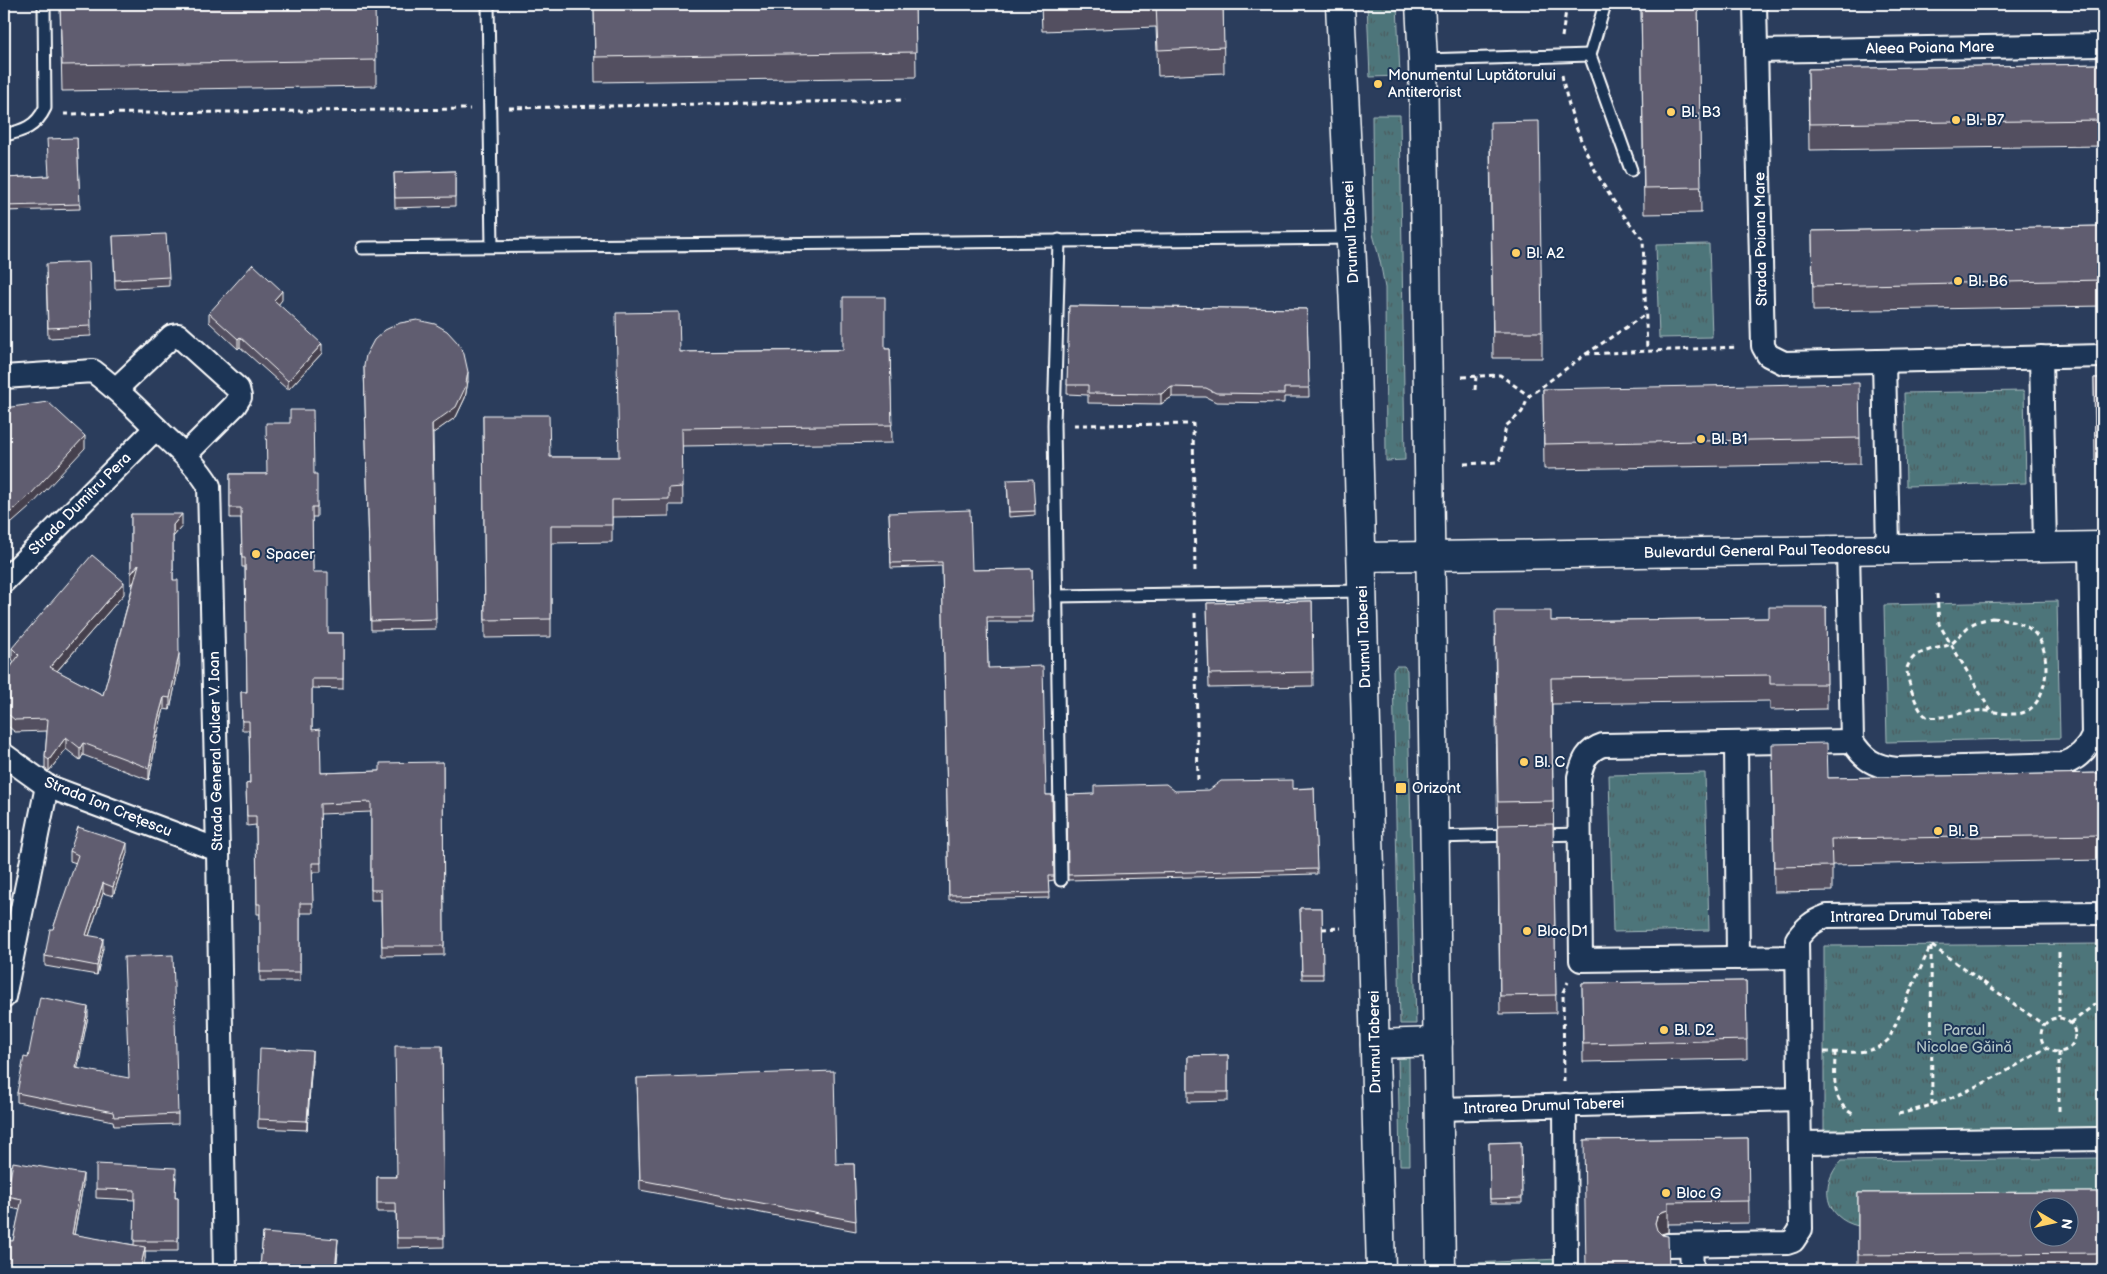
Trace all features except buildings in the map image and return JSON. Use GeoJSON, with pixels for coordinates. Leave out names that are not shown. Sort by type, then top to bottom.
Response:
{"type":"FeatureCollection","features":[{"type":"Feature","properties":{"kind":"main road","name":"Drumul Taberei"},"geometry":{"type":"LineString","coordinates":[[1340,4],[1351,238],[1362,558],[1381,1270]]}},
{"type":"Feature","properties":{"kind":"main road"},"geometry":{"type":"LineString","coordinates":[[1420,4],[1423,60],[1441,1270]]}},
{"type":"Feature","properties":{"kind":"main road","name":"Bulevardul General Paul Teodorescu"},"geometry":{"type":"LineString","coordinates":[[1362,558],[2096,546]]}},
{"type":"Feature","properties":{"kind":"main road"},"geometry":{"type":"LineString","coordinates":[[1375,1044],[1438,1042]]}},
{"type":"Feature","properties":{"kind":"street","name":"Strada Poiana Mare"},"geometry":{"type":"LineString","coordinates":[[1756,4],[1763,346]]}},
{"type":"Feature","properties":{"kind":"street","name":"Aleea Poiana Mare"},"geometry":{"type":"LineString","coordinates":[[1756,51],[2103,44]]}},
{"type":"Feature","properties":{"kind":"street"},"geometry":{"type":"LineString","coordinates":[[116,389],[172,336],[178,334],[238,388],[240,397],[236,405],[185,455]]}},
{"type":"Feature","properties":{"kind":"street"},"geometry":{"type":"LineString","coordinates":[[1763,346],[1768,354],[1784,363],[2103,356]]}},
{"type":"Feature","properties":{"kind":"street"},"geometry":{"type":"LineString","coordinates":[[2041,357],[2045,547]]}},
{"type":"Feature","properties":{"kind":"street"},"geometry":{"type":"LineString","coordinates":[[1884,361],[1888,549]]}},
{"type":"Feature","properties":{"kind":"street","name":"Strada General Culcer V. Ioan"},"geometry":{"type":"LineString","coordinates":[[4,377],[92,371],[116,389],[185,455],[202,473],[209,486],[218,850],[225,1270]]}},
{"type":"Feature","properties":{"kind":"street","name":"Strada Dumitru Pera"},"geometry":{"type":"LineString","coordinates":[[4,581],[156,428]]}},
{"type":"Feature","properties":{"kind":"street"},"geometry":{"type":"LineString","coordinates":[[1848,549],[1852,741],[1867,759],[1880,766],[1896,769],[2063,764],[2072,761],[2081,754],[2098,736],[2096,546]]}},
{"type":"Feature","properties":{"kind":"street"},"geometry":{"type":"LineString","coordinates":[[1797,957],[1582,960],[1579,778],[1582,765],[1587,754],[1594,748],[1603,745],[1852,741]]}},
{"type":"Feature","properties":{"kind":"street"},"geometry":{"type":"LineString","coordinates":[[1736,743],[1738,958]]}},
{"type":"Feature","properties":{"kind":"street","name":"Strada Ion Crețescu"},"geometry":{"type":"LineString","coordinates":[[4,754],[48,786],[218,850]]}},
{"type":"Feature","properties":{"kind":"street"},"geometry":{"type":"LineString","coordinates":[[4,997],[48,786]]}},
{"type":"Feature","properties":{"kind":"street","name":"Intrarea Drumul Taberei"},"geometry":{"type":"LineString","coordinates":[[1668,1245],[1787,1243],[1793,1241],[1801,1229],[1797,939],[1805,927],[1827,916],[2103,913]]}},
{"type":"Feature","properties":{"kind":"street","name":"Intrarea Drumul Taberei"},"geometry":{"type":"LineString","coordinates":[[1439,1108],[1799,1099]]}},
{"type":"Feature","properties":{"kind":"street"},"geometry":{"type":"LineString","coordinates":[[1565,1105],[1576,1247],[1566,1270]]}},
{"type":"Feature","properties":{"kind":"street"},"geometry":{"type":"LineString","coordinates":[[1800,1144],[2103,1139]]}},
{"type":"Feature","properties":{"kind":"street"},"geometry":{"type":"LineString","coordinates":[[1691,1245],[1692,1270]]}},
{"type":"Feature","properties":{"kind":"lane"},"geometry":{"type":"LineString","coordinates":[[4,135],[24,130],[36,123],[45,108],[44,4]]}},
{"type":"Feature","properties":{"kind":"lane"},"geometry":{"type":"LineString","coordinates":[[488,4],[492,246]]}},
{"type":"Feature","properties":{"kind":"lane"},"geometry":{"type":"LineString","coordinates":[[1605,4],[1590,55],[1631,170]]}},
{"type":"Feature","properties":{"kind":"lane"},"geometry":{"type":"LineString","coordinates":[[1423,60],[1590,55]]}},
{"type":"Feature","properties":{"kind":"lane"},"geometry":{"type":"LineString","coordinates":[[362,248],[1351,238]]}},
{"type":"Feature","properties":{"kind":"lane"},"geometry":{"type":"LineString","coordinates":[[1059,240],[1054,425],[1061,880]]}},
{"type":"Feature","properties":{"kind":"lane"},"geometry":{"type":"LineString","coordinates":[[1056,596],[1363,591]]}},
{"type":"Feature","properties":{"kind":"lane"},"geometry":{"type":"LineString","coordinates":[[1435,837],[1580,834]]}},
{"type":"Feature","properties":{"kind":"path"},"geometry":{"type":"LineString","coordinates":[[1567,4],[1559,55],[1566,100],[1583,147],[1604,188],[1624,218],[1644,239],[1647,350]]}},
{"type":"Feature","properties":{"kind":"path"},"geometry":{"type":"LineString","coordinates":[[1464,464],[1498,462],[1506,426],[1522,412],[1529,396],[1586,354],[1646,314]]}},
{"type":"Feature","properties":{"kind":"path"},"geometry":{"type":"LineString","coordinates":[[1586,354],[1763,346]]}},
{"type":"Feature","properties":{"kind":"path"},"geometry":{"type":"LineString","coordinates":[[1462,376],[1500,375],[1529,396]]}},
{"type":"Feature","properties":{"kind":"path"},"geometry":{"type":"LineString","coordinates":[[1475,390],[1476,376]]}},
{"type":"Feature","properties":{"kind":"path"},"geometry":{"type":"LineString","coordinates":[[1054,425],[1193,424],[1198,783]]}},
{"type":"Feature","properties":{"kind":"path"},"geometry":{"type":"LineString","coordinates":[[1938,594],[1939,624],[1990,710]]}},
{"type":"Feature","properties":{"kind":"path"},"geometry":{"type":"LineString","coordinates":[[1992,618],[2018,622],[2028,627],[2038,636],[2044,646],[2046,673],[2044,688],[2038,700],[2025,712],[2017,714],[1990,710],[1928,717],[1918,710],[1907,673],[1907,666],[1912,658],[1919,654],[1951,644],[1966,628],[1979,620],[1992,618]]}},
{"type":"Feature","properties":{"kind":"path"},"geometry":{"type":"LineString","coordinates":[[1322,929],[1341,928]]}},
{"type":"Feature","properties":{"kind":"path"},"geometry":{"type":"LineString","coordinates":[[1931,945],[2044,1024]]}},
{"type":"Feature","properties":{"kind":"path"},"geometry":{"type":"LineString","coordinates":[[1931,945],[1932,1104]]}},
{"type":"Feature","properties":{"kind":"path"},"geometry":{"type":"LineString","coordinates":[[1858,1116],[1845,1111],[1838,1101],[1835,1052],[1874,1050],[1882,1046],[1889,1039],[1931,945]]}},
{"type":"Feature","properties":{"kind":"path"},"geometry":{"type":"LineString","coordinates":[[2059,952],[2059,1017]]}},
{"type":"Feature","properties":{"kind":"path"},"geometry":{"type":"LineString","coordinates":[[1565,1105],[1563,992],[1582,960]]}},
{"type":"Feature","properties":{"kind":"path"},"geometry":{"type":"LineString","coordinates":[[2071,1023],[2103,998]]}},
{"type":"Feature","properties":{"kind":"path"},"geometry":{"type":"LineString","coordinates":[[2059,1017],[2071,1023],[2076,1034],[2069,1048],[2059,1052],[2046,1048],[2041,1034],[2044,1024],[2048,1020],[2059,1017]]}},
{"type":"Feature","properties":{"kind":"path"},"geometry":{"type":"LineString","coordinates":[[1891,1115],[1932,1104],[1983,1084],[2046,1048]]}},
{"type":"Feature","properties":{"kind":"path"},"geometry":{"type":"LineString","coordinates":[[2059,1052],[2059,1122]]}},
{"type":"Feature","properties":{"kind":"green space"},"geometry":{"type":"Polygon","coordinates":[[[1367,4],[1397,4],[1400,76],[1370,77],[1367,4]]]}},
{"type":"Feature","properties":{"kind":"green space"},"geometry":{"type":"Polygon","coordinates":[[[1372,115],[1400,115],[1405,460],[1386,461],[1385,288],[1373,234],[1372,115]]]}},
{"type":"Feature","properties":{"kind":"green space"},"geometry":{"type":"Polygon","coordinates":[[[1709,244],[1712,337],[1659,338],[1656,245],[1709,244]]]}},
{"type":"Feature","properties":{"kind":"green space"},"geometry":{"type":"Polygon","coordinates":[[[2024,391],[2026,483],[1906,486],[1904,393],[2024,391]]]}},
{"type":"Feature","properties":{"kind":"green space"},"geometry":{"type":"Polygon","coordinates":[[[2057,601],[2060,738],[1887,742],[1884,605],[2057,601]]]}},
{"type":"Feature","properties":{"kind":"green space"},"geometry":{"type":"Polygon","coordinates":[[[1396,666],[1404,666],[1407,670],[1416,1024],[1400,1024],[1393,670],[1396,666]]]}},
{"type":"Feature","properties":{"kind":"green space"},"geometry":{"type":"Polygon","coordinates":[[[1705,773],[1709,930],[1613,932],[1609,775],[1705,773]]]}},
{"type":"Feature","properties":{"kind":"green space","name":"Parcul Nicolae Găină"},"geometry":{"type":"Polygon","coordinates":[[[2103,944],[2103,1131],[1824,1133],[1824,946],[2103,944]]]}},
{"type":"Feature","properties":{"kind":"green space"},"geometry":{"type":"Polygon","coordinates":[[[1398,1057],[1409,1057],[1410,1165],[1400,1165],[1398,1057]]]}},
{"type":"Feature","properties":{"kind":"green space"},"geometry":{"type":"Polygon","coordinates":[[[2103,1158],[2103,1235],[2080,1215],[2080,1196],[2030,1196],[2030,1207],[1858,1226],[1838,1216],[1828,1200],[1830,1180],[1834,1170],[1841,1161],[2103,1158]]]}},
{"type":"Feature","properties":{"kind":"green space"},"geometry":{"type":"Polygon","coordinates":[[[1558,1259],[1558,1270],[1475,1270],[1475,1263],[1558,1259]]]}},
{"type":"Feature","properties":{"kind":"place","name":"Monumentul Luptătorului Antiterorist"},"geometry":{"type":"Point","coordinates":[1378,84]}},
{"type":"Feature","properties":{"kind":"place","name":"Bl. B3"},"geometry":{"type":"Point","coordinates":[1671,112]}},
{"type":"Feature","properties":{"kind":"place","name":"Bl. B7"},"geometry":{"type":"Point","coordinates":[1956,120]}},
{"type":"Feature","properties":{"kind":"place","name":"Bl. A2"},"geometry":{"type":"Point","coordinates":[1516,253]}},
{"type":"Feature","properties":{"kind":"place","name":"Bl. B6"},"geometry":{"type":"Point","coordinates":[1958,281]}},
{"type":"Feature","properties":{"kind":"place","name":"Bl. B1"},"geometry":{"type":"Point","coordinates":[1701,439]}},
{"type":"Feature","properties":{"kind":"place","name":"Spacer"},"geometry":{"type":"Point","coordinates":[256,554]}},
{"type":"Feature","properties":{"kind":"place","name":"Bl. C"},"geometry":{"type":"Point","coordinates":[1524,762]}},
{"type":"Feature","properties":{"kind":"place","name":"Orizont"},"geometry":{"type":"Point","coordinates":[1401,788]}},
{"type":"Feature","properties":{"kind":"place","name":"Bl. B"},"geometry":{"type":"Point","coordinates":[1938,831]}},
{"type":"Feature","properties":{"kind":"place","name":"Bloc D1"},"geometry":{"type":"Point","coordinates":[1527,931]}},
{"type":"Feature","properties":{"kind":"place","name":"Bl. D2"},"geometry":{"type":"Point","coordinates":[1664,1030]}},
{"type":"Feature","properties":{"kind":"place","name":"Bloc G"},"geometry":{"type":"Point","coordinates":[1666,1193]}}]}
